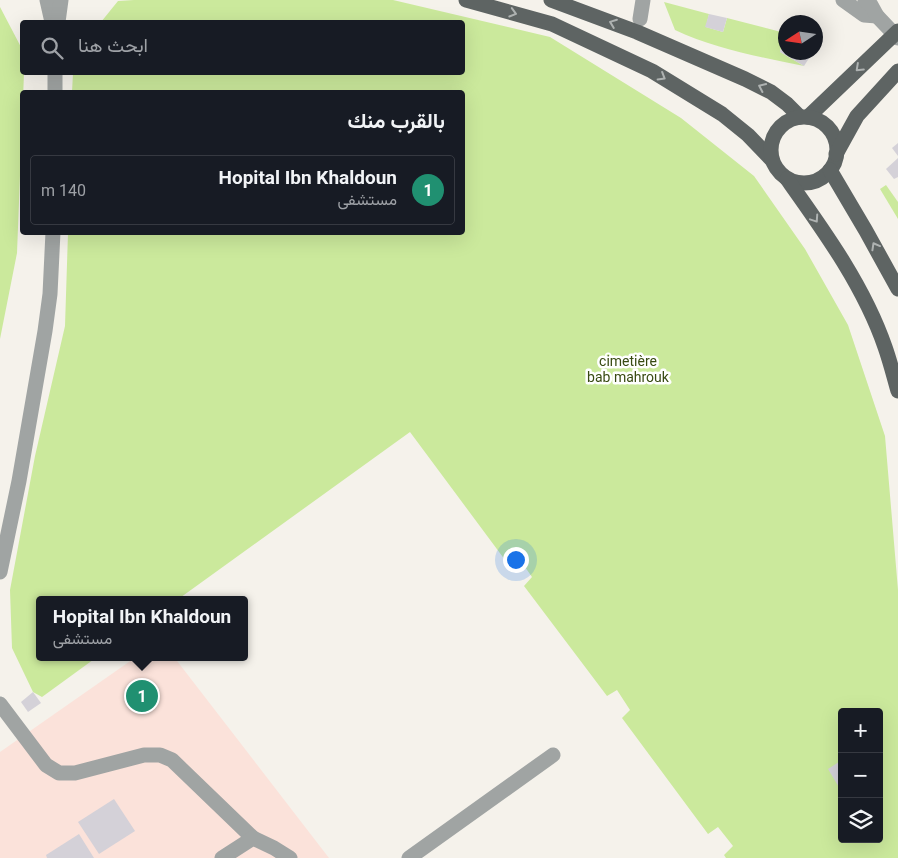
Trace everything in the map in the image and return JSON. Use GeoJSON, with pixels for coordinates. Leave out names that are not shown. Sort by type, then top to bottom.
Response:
{"type":"FeatureCollection","features":[{"type":"Feature","properties":{"kind":"main road"},"geometry":{"type":"LineString","coordinates":[[466,0],[552,24],[652,71],[722,114],[748,135],[787,179],[825,234],[865,300],[885,346],[898,391]]}},
{"type":"Feature","properties":{"kind":"main road"},"geometry":{"type":"LineString","coordinates":[[551,0],[638,32],[771,92],[804,117],[820,121],[830,130],[836,142],[836,154]]}},
{"type":"Feature","properties":{"kind":"main road"},"geometry":{"type":"LineString","coordinates":[[772,160],[771,145],[776,132],[786,121],[804,117],[897,35]]}},
{"type":"Feature","properties":{"kind":"main road"},"geometry":{"type":"LineString","coordinates":[[787,179],[806,183],[823,177],[830,170],[836,154],[857,116],[898,71]]}},
{"type":"Feature","properties":{"kind":"main road"},"geometry":{"type":"LineString","coordinates":[[830,170],[898,289]]}},
{"type":"Feature","properties":{"kind":"street"},"geometry":{"type":"LineString","coordinates":[[48,0],[52,20]]}},
{"type":"Feature","properties":{"kind":"street"},"geometry":{"type":"LineString","coordinates":[[58,20],[61,0]]}},
{"type":"Feature","properties":{"kind":"street"},"geometry":{"type":"LineString","coordinates":[[640,19],[643,0]]}},
{"type":"Feature","properties":{"kind":"street"},"geometry":{"type":"LineString","coordinates":[[843,0],[864,15],[877,16]]}},
{"type":"Feature","properties":{"kind":"street"},"geometry":{"type":"LineString","coordinates":[[865,0],[871,5],[877,16],[897,35]]}},
{"type":"Feature","properties":{"kind":"street"},"geometry":{"type":"LineString","coordinates":[[55,90],[56,75]]}},
{"type":"Feature","properties":{"kind":"street"},"geometry":{"type":"LineString","coordinates":[[0,572],[19,481],[45,331],[50,294],[53,235]]}},
{"type":"Feature","properties":{"kind":"street"},"geometry":{"type":"LineString","coordinates":[[0,704],[46,765],[59,773],[75,774],[144,754],[160,755],[172,760],[253,838],[290,858]]}},
{"type":"Feature","properties":{"kind":"street"},"geometry":{"type":"LineString","coordinates":[[409,858],[553,755]]}},
{"type":"Feature","properties":{"kind":"street"},"geometry":{"type":"LineString","coordinates":[[222,858],[253,838]]}},
{"type":"Feature","properties":{"kind":"shaded area"},"geometry":{"type":"Polygon","coordinates":[[[130,661],[177,661],[329,858],[0,858],[0,752],[130,661]]]}},
{"type":"Feature","properties":{"kind":"green space","name":"cimetière bab mahrouk"},"geometry":{"type":"Polygon","coordinates":[[[393,0],[550,37],[681,118],[754,176],[805,249],[848,325],[885,436],[898,590],[898,858],[726,858],[724,855],[733,846],[718,827],[708,834],[622,718],[630,710],[617,690],[607,696],[524,586],[532,577],[518,557],[508,564],[410,432],[183,596],[36,596],[36,661],[92,661],[42,697],[33,692],[12,648],[10,590],[35,456],[65,326],[68,235],[465,235],[465,90],[72,90],[73,75],[465,75],[465,20],[103,20],[118,1],[393,0]]]}},
{"type":"Feature","properties":{"kind":"green space"},"geometry":{"type":"Polygon","coordinates":[[[664,2],[709,14],[706,27],[723,32],[727,18],[778,31],[778,60],[794,60],[804,66],[755,56],[722,47],[675,30],[664,2]]]}},
{"type":"Feature","properties":{"kind":"green space"},"geometry":{"type":"Polygon","coordinates":[[[0,7],[20,45],[20,75],[24,75],[23,90],[20,90],[20,176],[17,253],[0,339],[0,7]]]}},
{"type":"Feature","properties":{"kind":"green space"},"geometry":{"type":"Polygon","coordinates":[[[886,185],[898,202],[898,219],[880,189],[886,185]]]}},
{"type":"Feature","properties":{"kind":"building"},"geometry":{"type":"Polygon","coordinates":[[[709,14],[727,18],[723,32],[705,27],[709,14]]]}},
{"type":"Feature","properties":{"kind":"building"},"geometry":{"type":"Polygon","coordinates":[[[794,60],[808,60],[804,66],[794,60]]]}},
{"type":"Feature","properties":{"kind":"building"},"geometry":{"type":"Polygon","coordinates":[[[898,143],[898,156],[892,148],[898,143]]]}},
{"type":"Feature","properties":{"kind":"building"},"geometry":{"type":"Polygon","coordinates":[[[898,158],[898,177],[894,179],[886,169],[898,158]]]}},
{"type":"Feature","properties":{"kind":"building"},"geometry":{"type":"Polygon","coordinates":[[[33,692],[41,703],[28,712],[21,702],[33,692]]]}},
{"type":"Feature","properties":{"kind":"building"},"geometry":{"type":"Polygon","coordinates":[[[838,763],[838,786],[828,769],[838,763]]]}},
{"type":"Feature","properties":{"kind":"building"},"geometry":{"type":"Polygon","coordinates":[[[114,799],[135,831],[99,854],[78,822],[114,799]]]}},
{"type":"Feature","properties":{"kind":"building"},"geometry":{"type":"Polygon","coordinates":[[[79,834],[94,858],[47,858],[46,855],[79,834]]]}},
{"type":"Feature","properties":{"kind":"place","name":"Hopital Ibn Khaldoun"},"geometry":{"type":"Point","coordinates":[142,696]}}]}
